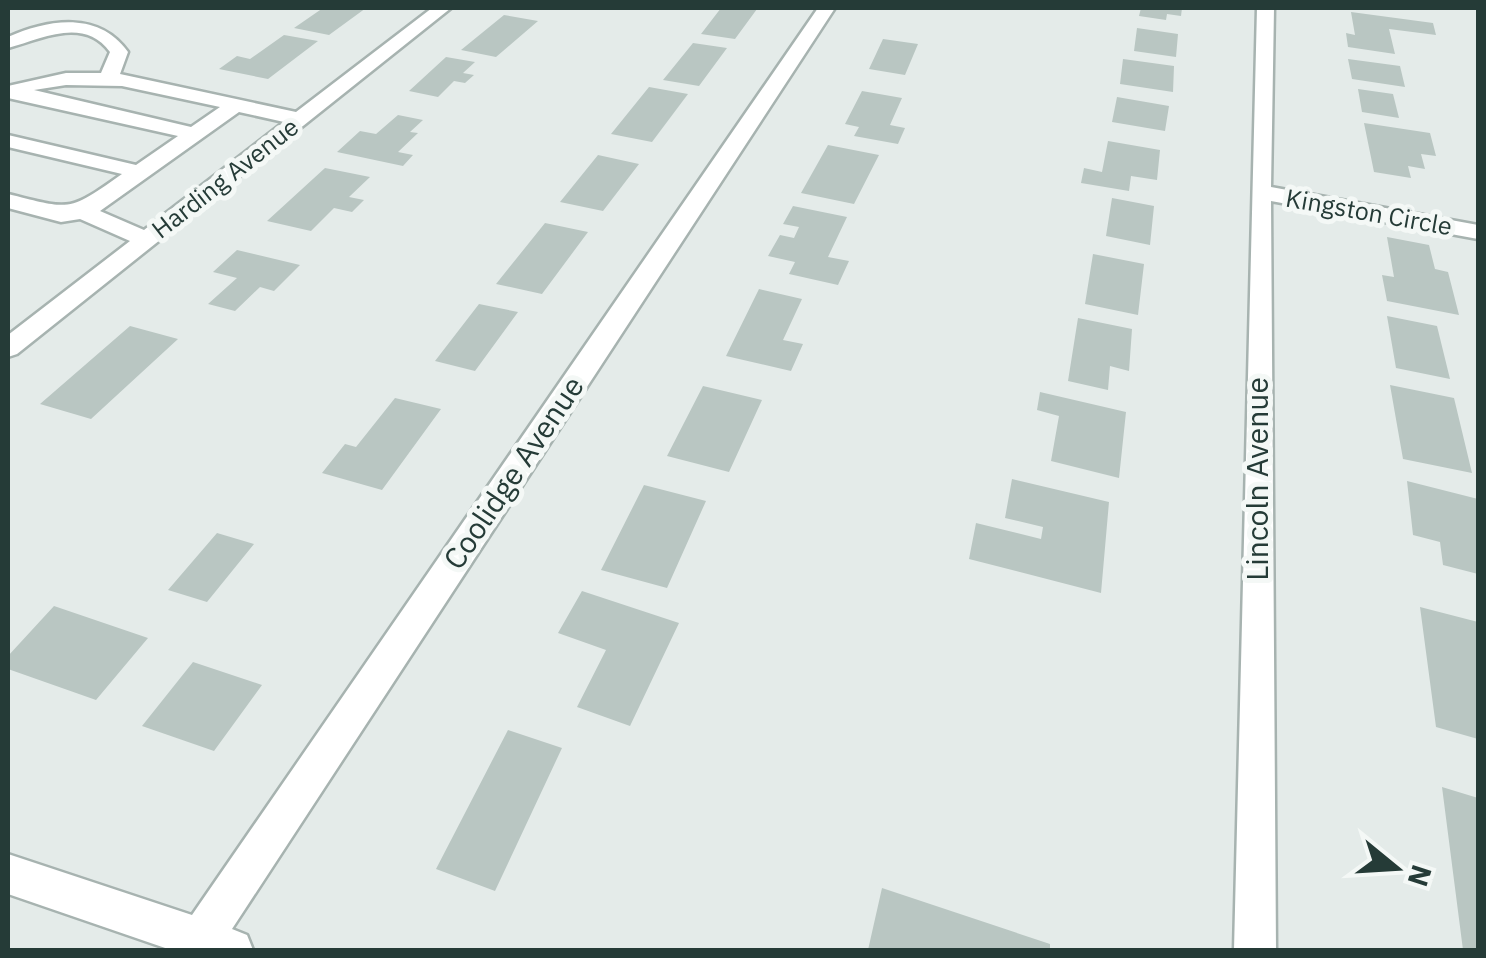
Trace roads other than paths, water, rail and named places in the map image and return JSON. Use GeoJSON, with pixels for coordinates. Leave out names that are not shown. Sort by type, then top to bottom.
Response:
{"type":"FeatureCollection","features":[{"type":"Feature","properties":{"kind":"street","name":"Harding Avenue"},"geometry":{"type":"LineString","coordinates":[[8,348],[442,8]]}},
{"type":"Feature","properties":{"kind":"street","name":"Coolidge Avenue"},"geometry":{"type":"LineString","coordinates":[[217,945],[826,8]]}},
{"type":"Feature","properties":{"kind":"street","name":"Lincoln Avenue"},"geometry":{"type":"LineString","coordinates":[[1255,950],[1260,192],[1265,8]]}},
{"type":"Feature","properties":{"kind":"street"},"geometry":{"type":"LineString","coordinates":[[8,42],[49,27],[99,34],[114,41],[119,52],[109,77]]}},
{"type":"Feature","properties":{"kind":"street"},"geometry":{"type":"LineString","coordinates":[[9,91],[41,80],[109,77],[299,119]]}},
{"type":"Feature","properties":{"kind":"street"},"geometry":{"type":"LineString","coordinates":[[9,91],[194,134]]}},
{"type":"Feature","properties":{"kind":"street"},"geometry":{"type":"LineString","coordinates":[[8,201],[60,215],[83,212],[236,105]]}},
{"type":"Feature","properties":{"kind":"street"},"geometry":{"type":"LineString","coordinates":[[8,140],[140,172]]}},
{"type":"Feature","properties":{"kind":"street","name":"Kingston Circle"},"geometry":{"type":"LineString","coordinates":[[1260,192],[1478,232]]}},
{"type":"Feature","properties":{"kind":"street"},"geometry":{"type":"LineString","coordinates":[[83,212],[146,239]]}},
{"type":"Feature","properties":{"kind":"street"},"geometry":{"type":"LineString","coordinates":[[13,886],[217,945]]}}]}
